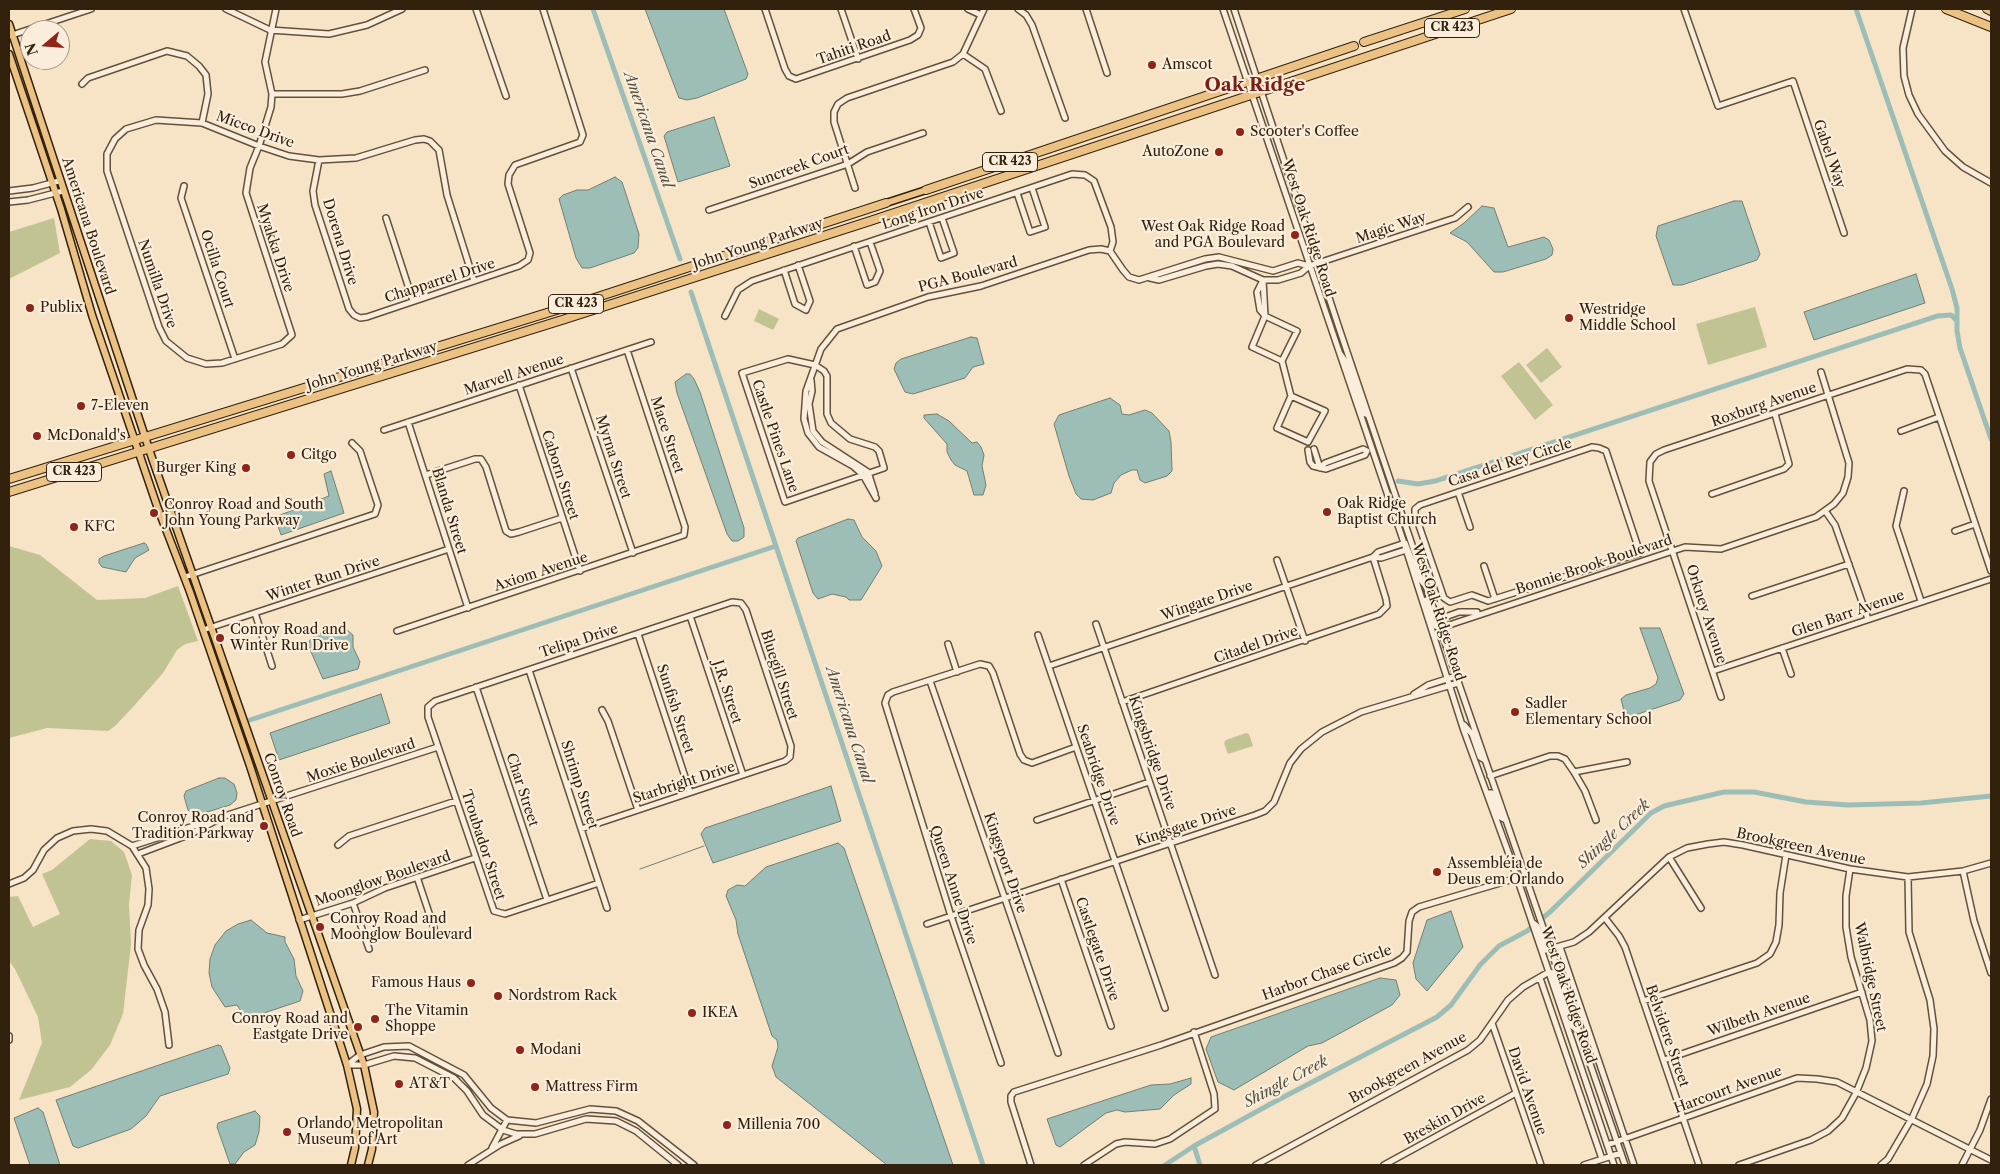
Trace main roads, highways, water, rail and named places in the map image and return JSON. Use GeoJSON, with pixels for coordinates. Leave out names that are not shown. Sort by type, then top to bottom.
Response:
{"type":"FeatureCollection","features":[{"type":"Feature","properties":{"kind":"highway","name":"John Young Parkway"},"geometry":{"type":"LineString","coordinates":[[1364,42],[1465,9]]}},
{"type":"Feature","properties":{"kind":"highway","name":"John Young Parkway"},"geometry":{"type":"LineString","coordinates":[[9,492],[562,320],[870,221],[1511,9]]}},
{"type":"Feature","properties":{"kind":"highway"},"geometry":{"type":"LineString","coordinates":[[1946,9],[1991,28]]}},
{"type":"Feature","properties":{"kind":"highway"},"geometry":{"type":"LineString","coordinates":[[1987,9],[1991,11]]}},
{"type":"Feature","properties":{"kind":"highway","name":"John Young Parkway"},"geometry":{"type":"LineString","coordinates":[[926,190],[1354,46]]}},
{"type":"Feature","properties":{"kind":"highway","name":"John Young Parkway"},"geometry":{"type":"LineString","coordinates":[[9,479],[576,304],[886,203]]}},
{"type":"Feature","properties":{"kind":"highway"},"geometry":{"type":"LineString","coordinates":[[870,221],[875,212],[886,203]]}},
{"type":"Feature","properties":{"kind":"highway"},"geometry":{"type":"LineString","coordinates":[[562,320],[573,311],[576,304]]}},
{"type":"Feature","properties":{"kind":"main road","name":"Americana Boulevard"},"geometry":{"type":"LineString","coordinates":[[9,24],[11,36],[144,436]]}},
{"type":"Feature","properties":{"kind":"main road","name":"John Young Parkway"},"geometry":{"type":"LineString","coordinates":[[1354,46],[1364,42]]}},
{"type":"Feature","properties":{"kind":"main road","name":"Americana Boulevard"},"geometry":{"type":"LineString","coordinates":[[9,54],[134,440]]}},
{"type":"Feature","properties":{"kind":"main road","name":"John Young Parkway"},"geometry":{"type":"LineString","coordinates":[[886,203],[926,190]]}},
{"type":"Feature","properties":{"kind":"main road"},"geometry":{"type":"LineString","coordinates":[[75,262],[86,259]]}},
{"type":"Feature","properties":{"kind":"main road"},"geometry":{"type":"LineString","coordinates":[[92,315],[101,319],[108,328]]}},
{"type":"Feature","properties":{"kind":"main road","name":"Conroy Road"},"geometry":{"type":"LineString","coordinates":[[144,436],[194,574],[271,802],[364,1065],[374,1112],[372,1149],[368,1165]]}},
{"type":"Feature","properties":{"kind":"main road","name":"Conroy Road"},"geometry":{"type":"LineString","coordinates":[[134,440],[185,577],[347,1065],[357,1109],[355,1148],[351,1165]]}},
{"type":"Feature","properties":{"kind":"water"},"geometry":{"type":"Polygon","coordinates":[[[645,9],[724,9],[748,74],[746,79],[697,98],[687,100],[679,98],[645,9]]]}},
{"type":"Feature","properties":{"kind":"water"},"geometry":{"type":"Polygon","coordinates":[[[714,117],[730,166],[678,182],[664,136],[667,132],[714,117]]]}},
{"type":"Feature","properties":{"kind":"water"},"geometry":{"type":"Polygon","coordinates":[[[615,177],[622,182],[639,234],[638,248],[634,253],[590,268],[582,268],[576,258],[559,199],[563,195],[577,190],[588,190],[615,177]]]}},
{"type":"Feature","properties":{"kind":"water"},"geometry":{"type":"Polygon","coordinates":[[[1734,201],[1742,201],[1760,254],[1757,260],[1682,285],[1673,285],[1656,236],[1658,226],[1734,201]]]}},
{"type":"Feature","properties":{"kind":"water"},"geometry":{"type":"Polygon","coordinates":[[[1482,206],[1494,208],[1508,247],[1544,237],[1549,240],[1553,249],[1552,255],[1546,259],[1503,272],[1494,272],[1467,242],[1450,233],[1482,206]]]}},
{"type":"Feature","properties":{"kind":"water"},"geometry":{"type":"Polygon","coordinates":[[[1916,274],[1925,303],[1814,340],[1804,312],[1916,274]]]}},
{"type":"Feature","properties":{"kind":"water"},"geometry":{"type":"Polygon","coordinates":[[[971,337],[977,338],[984,364],[973,367],[965,378],[913,394],[905,392],[894,369],[896,363],[901,359],[971,337]]]}},
{"type":"Feature","properties":{"kind":"water"},"geometry":{"type":"Polygon","coordinates":[[[686,374],[690,374],[694,379],[700,392],[744,528],[744,537],[738,541],[732,541],[727,534],[677,393],[675,382],[686,374]]]}},
{"type":"Feature","properties":{"kind":"water"},"geometry":{"type":"Polygon","coordinates":[[[1110,398],[1120,405],[1122,414],[1129,415],[1145,410],[1152,413],[1169,431],[1172,471],[1167,476],[1145,483],[1140,480],[1137,470],[1132,470],[1121,475],[1114,483],[1111,493],[1093,500],[1081,499],[1076,494],[1069,476],[1054,424],[1059,415],[1110,398]]]}},
{"type":"Feature","properties":{"kind":"water"},"geometry":{"type":"Polygon","coordinates":[[[937,414],[949,421],[972,443],[977,442],[981,447],[984,455],[982,466],[986,485],[983,495],[974,495],[967,471],[955,465],[947,452],[947,444],[924,418],[924,415],[937,414]]]}},
{"type":"Feature","properties":{"kind":"water"},"geometry":{"type":"Polygon","coordinates":[[[331,471],[344,513],[281,535],[275,517],[329,496],[324,474],[331,471]]]}},
{"type":"Feature","properties":{"kind":"water"},"geometry":{"type":"Polygon","coordinates":[[[848,519],[854,520],[862,537],[876,551],[882,566],[861,600],[849,600],[846,597],[832,594],[818,599],[813,593],[796,541],[798,538],[848,519]]]}},
{"type":"Feature","properties":{"kind":"water"},"geometry":{"type":"Polygon","coordinates":[[[144,543],[149,550],[135,558],[126,572],[102,567],[99,563],[99,559],[104,556],[144,543]]]}},
{"type":"Feature","properties":{"kind":"water"},"geometry":{"type":"Polygon","coordinates":[[[342,626],[353,635],[353,647],[360,662],[358,669],[323,679],[308,645],[315,635],[342,626]]]}},
{"type":"Feature","properties":{"kind":"water"},"geometry":{"type":"Polygon","coordinates":[[[1640,628],[1660,628],[1684,694],[1680,700],[1632,716],[1624,711],[1621,699],[1626,695],[1650,688],[1656,684],[1658,678],[1640,628]]]}},
{"type":"Feature","properties":{"kind":"water"},"geometry":{"type":"Polygon","coordinates":[[[381,694],[390,723],[279,760],[270,733],[381,694]]]}},
{"type":"Feature","properties":{"kind":"water"},"geometry":{"type":"Polygon","coordinates":[[[219,778],[225,778],[234,784],[237,793],[236,800],[230,805],[197,815],[192,814],[188,810],[184,796],[186,791],[219,778]]]}},
{"type":"Feature","properties":{"kind":"water"},"geometry":{"type":"Polygon","coordinates":[[[831,786],[841,821],[713,863],[701,834],[705,828],[831,786]]]}},
{"type":"Feature","properties":{"kind":"water"},"geometry":{"type":"Polygon","coordinates":[[[838,843],[844,848],[953,1165],[887,1165],[776,1077],[772,1066],[778,1047],[777,1040],[772,1036],[738,934],[736,920],[726,896],[728,890],[737,885],[745,886],[766,867],[838,843]]]}},
{"type":"Feature","properties":{"kind":"water"},"geometry":{"type":"Polygon","coordinates":[[[1451,911],[1463,947],[1427,991],[1416,979],[1413,963],[1427,920],[1451,911]]]}},
{"type":"Feature","properties":{"kind":"water"},"geometry":{"type":"Polygon","coordinates":[[[251,920],[267,933],[285,937],[285,942],[294,959],[296,976],[303,991],[300,1001],[249,1018],[245,1017],[237,1005],[225,1007],[212,987],[209,973],[210,959],[215,945],[226,931],[238,924],[251,920]]]}},
{"type":"Feature","properties":{"kind":"water"},"geometry":{"type":"Polygon","coordinates":[[[1380,978],[1396,980],[1400,995],[1392,1005],[1322,1043],[1308,1046],[1234,1090],[1218,1082],[1206,1049],[1211,1037],[1380,978]]]}},
{"type":"Feature","properties":{"kind":"water"},"geometry":{"type":"Polygon","coordinates":[[[218,1045],[221,1046],[230,1068],[228,1074],[160,1096],[146,1116],[131,1129],[78,1148],[73,1146],[56,1100],[218,1045]]]}},
{"type":"Feature","properties":{"kind":"water"},"geometry":{"type":"Polygon","coordinates":[[[1191,1078],[1191,1084],[1174,1095],[1160,1109],[1125,1112],[1117,1110],[1106,1113],[1060,1147],[1056,1145],[1047,1119],[1151,1085],[1170,1084],[1191,1078]]]}},
{"type":"Feature","properties":{"kind":"water"},"geometry":{"type":"Polygon","coordinates":[[[38,1108],[43,1112],[60,1165],[30,1165],[14,1118],[38,1108]]]}},
{"type":"Feature","properties":{"kind":"water"},"geometry":{"type":"Polygon","coordinates":[[[255,1111],[260,1116],[259,1132],[255,1145],[244,1152],[235,1164],[230,1164],[217,1127],[218,1123],[255,1111]]]}},
{"type":"Feature","properties":{"kind":"waterway","name":"Americana Canal"},"geometry":{"type":"LineString","coordinates":[[593,9],[680,259]]}},
{"type":"Feature","properties":{"kind":"waterway"},"geometry":{"type":"LineString","coordinates":[[1856,9],[1952,289],[1957,308],[1957,331],[1960,348],[1991,439]]}},
{"type":"Feature","properties":{"kind":"waterway","name":"Americana Canal"},"geometry":{"type":"LineString","coordinates":[[691,292],[983,1165]]}},
{"type":"Feature","properties":{"kind":"waterway"},"geometry":{"type":"LineString","coordinates":[[1398,481],[1418,484],[1435,481],[1937,316],[1951,315],[1957,321]]}},
{"type":"Feature","properties":{"kind":"waterway"},"geometry":{"type":"LineString","coordinates":[[250,720],[776,546]]}},
{"type":"Feature","properties":{"kind":"waterway","name":"Shingle Creek"},"geometry":{"type":"LineString","coordinates":[[1165,1165],[1194,1146],[1276,1101],[1437,1017],[1451,1005],[1480,965],[1499,946],[1527,931],[1550,912],[1651,813],[1664,806],[1724,792],[1754,792],[1806,802],[1848,805],[1921,803],[1991,796]]}},
{"type":"Feature","properties":{"kind":"waterway"},"geometry":{"type":"LineString","coordinates":[[640,869],[704,846]]}},
{"type":"Feature","properties":{"kind":"waterway"},"geometry":{"type":"LineString","coordinates":[[1194,1146],[1200,1165]]}},
{"type":"Feature","properties":{"kind":"place","name":"Amscot"},"geometry":{"type":"Point","coordinates":[1152,65]}},
{"type":"Feature","properties":{"kind":"place","name":"Scooter's Coffee"},"geometry":{"type":"Point","coordinates":[1240,132]}},
{"type":"Feature","properties":{"kind":"place","name":"AutoZone"},"geometry":{"type":"Point","coordinates":[1219,152]}},
{"type":"Feature","properties":{"kind":"place","name":"West Oak Ridge Road and PGA Boulevard"},"geometry":{"type":"Point","coordinates":[1295,235]}},
{"type":"Feature","properties":{"kind":"place","name":"Publix"},"geometry":{"type":"Point","coordinates":[30,308]}},
{"type":"Feature","properties":{"kind":"place","name":"Westridge Middle School"},"geometry":{"type":"Point","coordinates":[1569,318]}},
{"type":"Feature","properties":{"kind":"place","name":"7-Eleven"},"geometry":{"type":"Point","coordinates":[81,406]}},
{"type":"Feature","properties":{"kind":"place","name":"McDonald's"},"geometry":{"type":"Point","coordinates":[37,436]}},
{"type":"Feature","properties":{"kind":"place","name":"Citgo"},"geometry":{"type":"Point","coordinates":[291,455]}},
{"type":"Feature","properties":{"kind":"place","name":"Burger King"},"geometry":{"type":"Point","coordinates":[246,468]}},
{"type":"Feature","properties":{"kind":"place","name":"Oak Ridge Baptist Church"},"geometry":{"type":"Point","coordinates":[1327,512]}},
{"type":"Feature","properties":{"kind":"place","name":"Conroy Road and South John Young Parkway"},"geometry":{"type":"Point","coordinates":[154,513]}},
{"type":"Feature","properties":{"kind":"place","name":"KFC"},"geometry":{"type":"Point","coordinates":[74,527]}},
{"type":"Feature","properties":{"kind":"place","name":"Conroy Road and Winter Run Drive"},"geometry":{"type":"Point","coordinates":[220,638]}},
{"type":"Feature","properties":{"kind":"place","name":"Sadler Elementary School"},"geometry":{"type":"Point","coordinates":[1515,712]}},
{"type":"Feature","properties":{"kind":"place","name":"Conroy Road and Tradition Parkway"},"geometry":{"type":"Point","coordinates":[264,826]}},
{"type":"Feature","properties":{"kind":"place","name":"Assembléia de Deus em Orlando"},"geometry":{"type":"Point","coordinates":[1437,872]}},
{"type":"Feature","properties":{"kind":"place","name":"Conroy Road and Moonglow Boulevard"},"geometry":{"type":"Point","coordinates":[320,927]}},
{"type":"Feature","properties":{"kind":"place","name":"Famous Haus"},"geometry":{"type":"Point","coordinates":[471,983]}},
{"type":"Feature","properties":{"kind":"place","name":"Nordstrom Rack"},"geometry":{"type":"Point","coordinates":[498,996]}},
{"type":"Feature","properties":{"kind":"place","name":"IKEA"},"geometry":{"type":"Point","coordinates":[692,1013]}},
{"type":"Feature","properties":{"kind":"place","name":"The Vitamin Shoppe"},"geometry":{"type":"Point","coordinates":[375,1019]}},
{"type":"Feature","properties":{"kind":"place","name":"Conroy Road and Eastgate Drive"},"geometry":{"type":"Point","coordinates":[358,1027]}},
{"type":"Feature","properties":{"kind":"place","name":"Modani"},"geometry":{"type":"Point","coordinates":[520,1050]}},
{"type":"Feature","properties":{"kind":"place","name":"AT&T"},"geometry":{"type":"Point","coordinates":[399,1084]}},
{"type":"Feature","properties":{"kind":"place","name":"Mattress Firm"},"geometry":{"type":"Point","coordinates":[535,1087]}},
{"type":"Feature","properties":{"kind":"place","name":"Millenia 700"},"geometry":{"type":"Point","coordinates":[727,1125]}},
{"type":"Feature","properties":{"kind":"place","name":"Orlando Metropolitan Museum of Art"},"geometry":{"type":"Point","coordinates":[287,1132]}},
{"type":"Feature","properties":{"kind":"district","name":"Oak Ridge"},"geometry":{"type":"Point","coordinates":[1255,86]}}]}
